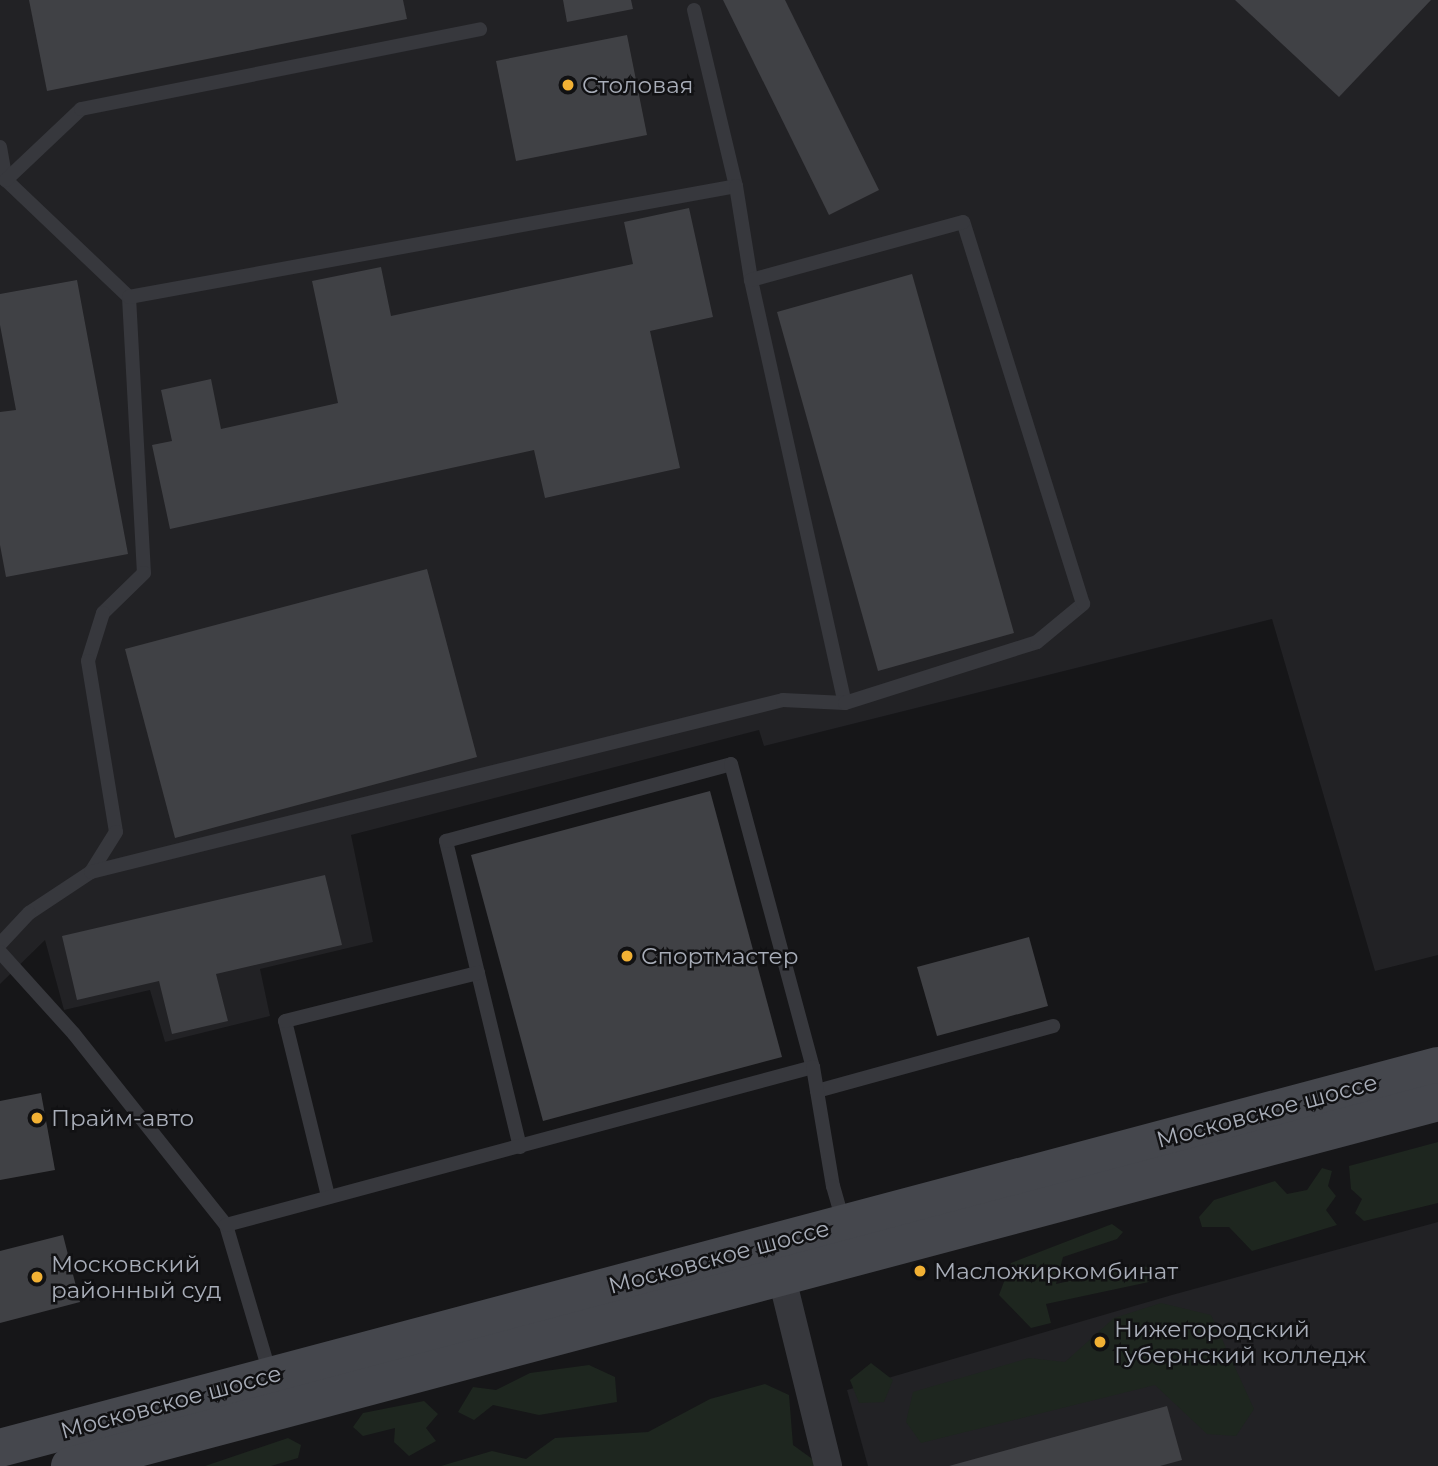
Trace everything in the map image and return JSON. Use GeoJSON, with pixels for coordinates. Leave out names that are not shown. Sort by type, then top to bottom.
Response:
{"type":"FeatureCollection","features":[{"type":"Feature","properties":{"kind":"main road","name":"Московское шоссе"},"geometry":{"type":"LineString","coordinates":[[70,1466],[777,1260],[843,1224],[1438,1066]]}},
{"type":"Feature","properties":{"kind":"main road","name":"Московское шоссе"},"geometry":{"type":"LineString","coordinates":[[0,1448],[270,1376],[777,1260],[1438,1102]]}},
{"type":"Feature","properties":{"kind":"street"},"geometry":{"type":"LineString","coordinates":[[777,1260],[828,1466]]}},
{"type":"Feature","properties":{"kind":"lane"},"geometry":{"type":"LineString","coordinates":[[694,10],[736,186],[751,280],[845,702]]}},
{"type":"Feature","properties":{"kind":"lane"},"geometry":{"type":"LineString","coordinates":[[6,180],[81,109],[480,29]]}},
{"type":"Feature","properties":{"kind":"lane"},"geometry":{"type":"LineString","coordinates":[[0,147],[6,180],[130,297],[144,573],[103,613],[88,661],[116,832],[92,872]]}},
{"type":"Feature","properties":{"kind":"lane"},"geometry":{"type":"LineString","coordinates":[[130,297],[736,186]]}},
{"type":"Feature","properties":{"kind":"lane"},"geometry":{"type":"LineString","coordinates":[[0,944],[29,913],[92,872],[783,700],[845,702],[1037,642],[1083,604],[963,222],[751,280]]}},
{"type":"Feature","properties":{"kind":"lane"},"geometry":{"type":"LineString","coordinates":[[520,1147],[446,841],[731,764],[813,1067],[843,1224]]}},
{"type":"Feature","properties":{"kind":"lane"},"geometry":{"type":"LineString","coordinates":[[0,951],[74,1034],[226,1224],[270,1376]]}},
{"type":"Feature","properties":{"kind":"lane"},"geometry":{"type":"LineString","coordinates":[[328,1196],[285,1021],[478,973]]}},
{"type":"Feature","properties":{"kind":"lane"},"geometry":{"type":"LineString","coordinates":[[817,1091],[1053,1026]]}},
{"type":"Feature","properties":{"kind":"lane"},"geometry":{"type":"LineString","coordinates":[[226,1224],[813,1067]]}},
{"type":"Feature","properties":{"kind":"shaded area"},"geometry":{"type":"Polygon","coordinates":[[[0,0],[1438,0],[1438,955],[1375,971],[1272,619],[764,746],[759,730],[351,835],[373,942],[260,969],[270,1016],[165,1042],[150,990],[64,1010],[45,940],[0,984],[0,0]]]}},
{"type":"Feature","properties":{"kind":"shaded area"},"geometry":{"type":"Polygon","coordinates":[[[1438,1142],[1438,1203],[1364,1221],[1355,1213],[1362,1199],[1351,1189],[1349,1166],[1438,1142]]]}},
{"type":"Feature","properties":{"kind":"shaded area"},"geometry":{"type":"Polygon","coordinates":[[[1322,1168],[1332,1171],[1328,1186],[1336,1196],[1326,1210],[1337,1225],[1252,1251],[1229,1227],[1202,1227],[1199,1217],[1214,1200],[1275,1181],[1287,1194],[1307,1190],[1322,1168]]]}},
{"type":"Feature","properties":{"kind":"shaded area"},"geometry":{"type":"Polygon","coordinates":[[[1438,1222],[1438,1466],[868,1466],[847,1390],[1172,1295],[1438,1222]]]}},
{"type":"Feature","properties":{"kind":"shaded area"},"geometry":{"type":"Polygon","coordinates":[[[1112,1224],[1123,1232],[1117,1239],[1063,1257],[1056,1284],[1141,1265],[1157,1271],[1149,1282],[1046,1304],[1051,1323],[1031,1328],[999,1295],[1011,1263],[1112,1224]]]}},
{"type":"Feature","properties":{"kind":"shaded area"},"geometry":{"type":"Polygon","coordinates":[[[1161,1303],[1211,1315],[1254,1409],[1236,1436],[1207,1434],[1155,1385],[921,1443],[906,1422],[913,1392],[1029,1358],[1065,1362],[1114,1318],[1161,1303]]]}},
{"type":"Feature","properties":{"kind":"shaded area"},"geometry":{"type":"Polygon","coordinates":[[[871,1363],[893,1380],[884,1402],[859,1403],[850,1380],[871,1363]]]}},
{"type":"Feature","properties":{"kind":"shaded area"},"geometry":{"type":"Polygon","coordinates":[[[589,1365],[615,1377],[617,1402],[539,1415],[493,1405],[474,1420],[458,1412],[473,1387],[496,1390],[530,1373],[589,1365]]]}},
{"type":"Feature","properties":{"kind":"shaded area"},"geometry":{"type":"Polygon","coordinates":[[[765,1384],[789,1395],[793,1445],[822,1466],[441,1466],[492,1451],[526,1459],[555,1438],[648,1432],[710,1399],[765,1384]]]}},
{"type":"Feature","properties":{"kind":"shaded area"},"geometry":{"type":"Polygon","coordinates":[[[424,1401],[438,1414],[426,1428],[436,1441],[409,1456],[394,1442],[395,1428],[363,1436],[353,1427],[363,1413],[424,1401]]]}},
{"type":"Feature","properties":{"kind":"shaded area"},"geometry":{"type":"Polygon","coordinates":[[[288,1438],[301,1445],[298,1458],[271,1466],[205,1466],[288,1438]]]}},
{"type":"Feature","properties":{"kind":"building"},"geometry":{"type":"Polygon","coordinates":[[[29,0],[403,0],[407,19],[47,91],[29,0]]]}},
{"type":"Feature","properties":{"kind":"building"},"geometry":{"type":"Polygon","coordinates":[[[563,0],[631,0],[633,9],[567,22],[563,0]]]}},
{"type":"Feature","properties":{"kind":"building"},"geometry":{"type":"Polygon","coordinates":[[[723,0],[785,0],[879,190],[829,215],[723,0]]]}},
{"type":"Feature","properties":{"kind":"building"},"geometry":{"type":"Polygon","coordinates":[[[1235,0],[1431,0],[1339,97],[1235,0]]]}},
{"type":"Feature","properties":{"kind":"building"},"geometry":{"type":"Polygon","coordinates":[[[627,35],[647,135],[516,161],[496,61],[627,35]]]}},
{"type":"Feature","properties":{"kind":"building"},"geometry":{"type":"Polygon","coordinates":[[[689,208],[713,317],[650,331],[680,468],[545,498],[534,450],[170,529],[152,445],[172,441],[161,390],[211,379],[221,429],[338,403],[312,281],[381,267],[391,316],[633,264],[624,222],[689,208]]]}},
{"type":"Feature","properties":{"kind":"building"},"geometry":{"type":"Polygon","coordinates":[[[912,274],[1014,633],[878,671],[777,312],[912,274]]]}},
{"type":"Feature","properties":{"kind":"building"},"geometry":{"type":"Polygon","coordinates":[[[77,280],[128,554],[6,577],[0,545],[0,412],[16,410],[0,325],[0,294],[77,280]]]}},
{"type":"Feature","properties":{"kind":"building"},"geometry":{"type":"Polygon","coordinates":[[[427,569],[477,757],[175,838],[125,649],[427,569]]]}},
{"type":"Feature","properties":{"kind":"building","name":"Спортмастер"},"geometry":{"type":"Polygon","coordinates":[[[710,791],[782,1057],[543,1121],[471,855],[710,791]]]}},
{"type":"Feature","properties":{"kind":"building"},"geometry":{"type":"Polygon","coordinates":[[[325,875],[342,945],[216,974],[228,1021],[172,1034],[159,981],[77,1000],[62,936],[325,875]]]}},
{"type":"Feature","properties":{"kind":"building"},"geometry":{"type":"Polygon","coordinates":[[[1029,937],[1048,1006],[937,1036],[917,967],[1029,937]]]}},
{"type":"Feature","properties":{"kind":"building"},"geometry":{"type":"Polygon","coordinates":[[[41,1093],[55,1170],[0,1180],[0,1101],[41,1093]]]}},
{"type":"Feature","properties":{"kind":"building","name":"Московский районный суд"},"geometry":{"type":"Polygon","coordinates":[[[63,1235],[80,1302],[0,1323],[0,1251],[63,1235]]]}},
{"type":"Feature","properties":{"kind":"building"},"geometry":{"type":"Polygon","coordinates":[[[1167,1406],[1182,1460],[1160,1466],[949,1466],[1167,1406]]]}},
{"type":"Feature","properties":{"kind":"place","name":"Столовая"},"geometry":{"type":"Point","coordinates":[568,85]}},
{"type":"Feature","properties":{"kind":"place","name":"Спортмастер"},"geometry":{"type":"Point","coordinates":[627,956]}},
{"type":"Feature","properties":{"kind":"place","name":"Прайм-авто"},"geometry":{"type":"Point","coordinates":[37,1118]}},
{"type":"Feature","properties":{"kind":"place","name":"Масложиркомбинат"},"geometry":{"type":"Point","coordinates":[920,1271]}},
{"type":"Feature","properties":{"kind":"place","name":"Московский районный суд"},"geometry":{"type":"Point","coordinates":[37,1277]}},
{"type":"Feature","properties":{"kind":"place","name":"Нижегородский Губернский колледж"},"geometry":{"type":"Point","coordinates":[1100,1342]}}]}
